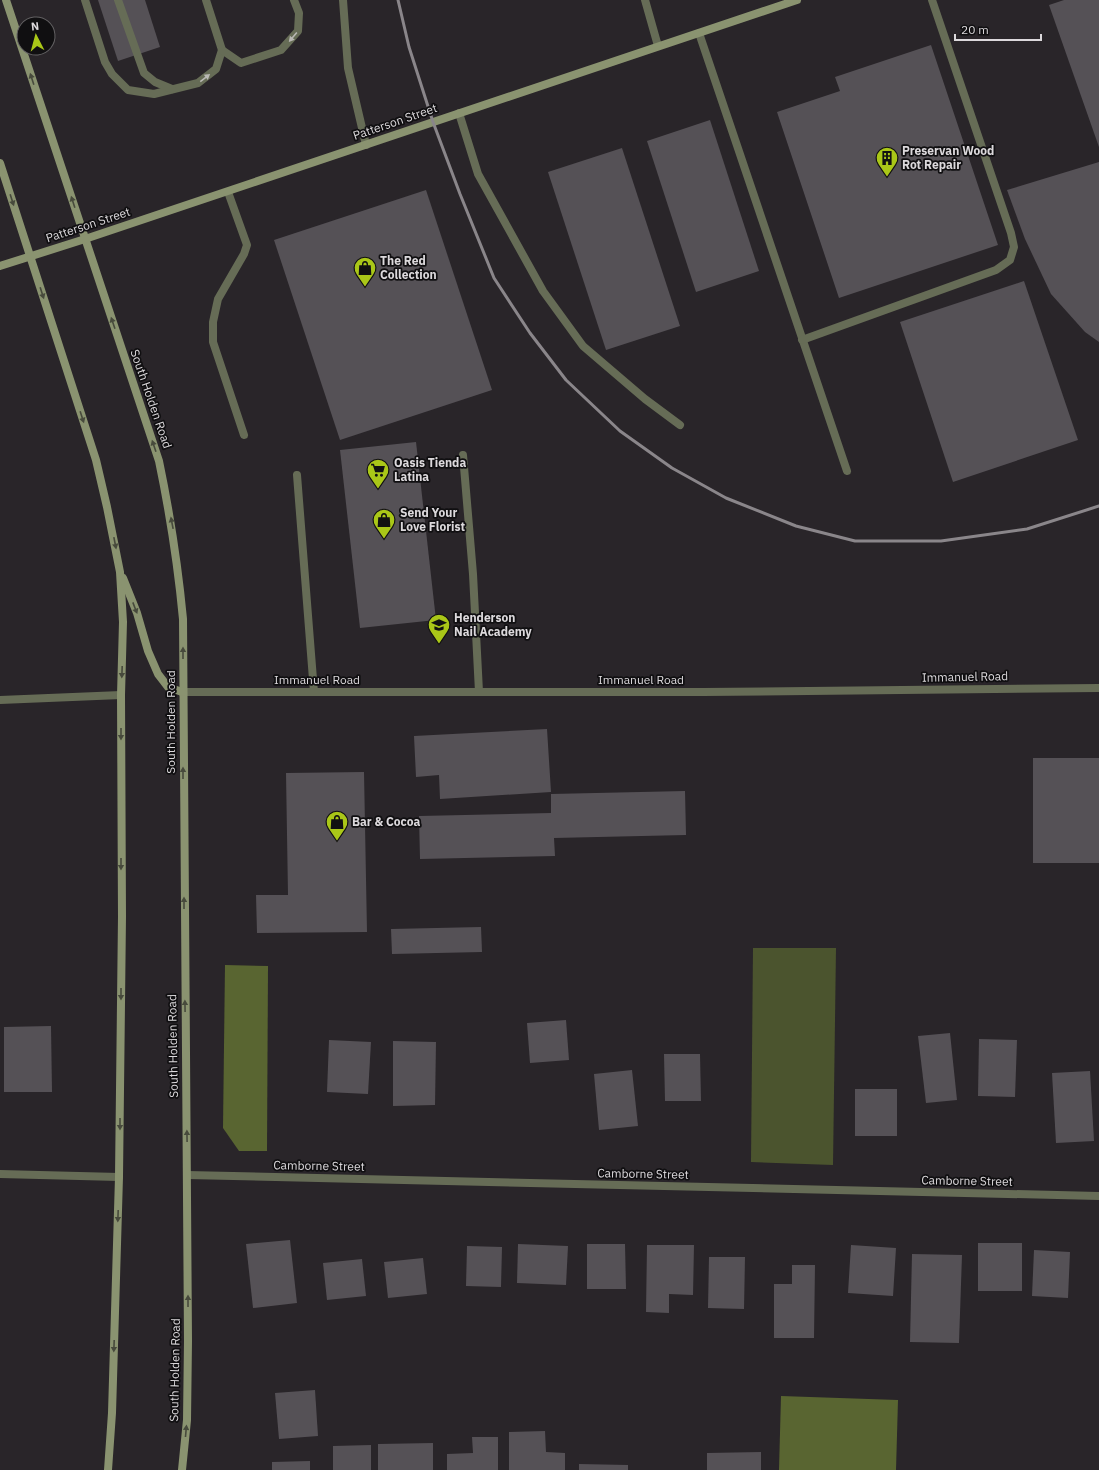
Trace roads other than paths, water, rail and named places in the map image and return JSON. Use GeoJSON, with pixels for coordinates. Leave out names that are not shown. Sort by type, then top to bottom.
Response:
{"type":"FeatureCollection","features":[{"type":"Feature","properties":{"kind":"main road","name":"South Holden Road"},"geometry":{"type":"LineString","coordinates":[[6,0],[159,461],[173,530],[179,574],[183,619],[182,692],[187,1175],[187,1420],[182,1470]]}},
{"type":"Feature","properties":{"kind":"main road","name":"Patterson Street"},"geometry":{"type":"LineString","coordinates":[[0,266],[228,192],[797,0]]}},
{"type":"Feature","properties":{"kind":"main road"},"geometry":{"type":"LineString","coordinates":[[0,163],[96,460],[120,572],[123,622],[121,695],[122,916],[120,1177],[112,1405],[108,1470]]}},
{"type":"Feature","properties":{"kind":"main road"},"geometry":{"type":"LineString","coordinates":[[120,572],[137,613],[148,651],[158,674],[168,687],[182,692]]}},
{"type":"Feature","properties":{"kind":"street"},"geometry":{"type":"LineString","coordinates":[[84,0],[105,62],[112,74],[128,90],[154,94],[198,83],[216,69],[222,50],[206,0]]}},
{"type":"Feature","properties":{"kind":"street"},"geometry":{"type":"LineString","coordinates":[[118,0],[144,72],[155,82],[173,89]]}},
{"type":"Feature","properties":{"kind":"street"},"geometry":{"type":"LineString","coordinates":[[222,50],[241,63],[281,50],[298,31],[299,13],[294,0]]}},
{"type":"Feature","properties":{"kind":"street"},"geometry":{"type":"LineString","coordinates":[[343,0],[348,68],[366,145]]}},
{"type":"Feature","properties":{"kind":"street"},"geometry":{"type":"LineString","coordinates":[[644,0],[658,46]]}},
{"type":"Feature","properties":{"kind":"street"},"geometry":{"type":"LineString","coordinates":[[802,340],[996,270],[1010,260],[1014,247],[1012,233],[932,0]]}},
{"type":"Feature","properties":{"kind":"street"},"geometry":{"type":"LineString","coordinates":[[699,33],[847,471]]}},
{"type":"Feature","properties":{"kind":"street"},"geometry":{"type":"LineString","coordinates":[[459,113],[478,174],[543,291],[583,346],[680,425]]}},
{"type":"Feature","properties":{"kind":"street"},"geometry":{"type":"LineString","coordinates":[[228,192],[247,245],[244,254],[218,299],[213,322],[213,342],[244,435]]}},
{"type":"Feature","properties":{"kind":"street"},"geometry":{"type":"LineString","coordinates":[[463,455],[473,574],[479,692]]}},
{"type":"Feature","properties":{"kind":"street"},"geometry":{"type":"LineString","coordinates":[[297,475],[314,692]]}},
{"type":"Feature","properties":{"kind":"street","name":"Immanuel Road"},"geometry":{"type":"LineString","coordinates":[[182,692],[703,692],[1099,688]]}},
{"type":"Feature","properties":{"kind":"street"},"geometry":{"type":"LineString","coordinates":[[0,700],[121,695]]}},
{"type":"Feature","properties":{"kind":"street"},"geometry":{"type":"LineString","coordinates":[[0,1174],[120,1177]]}},
{"type":"Feature","properties":{"kind":"street","name":"Camborne Street"},"geometry":{"type":"LineString","coordinates":[[187,1175],[1099,1196]]}},
{"type":"Feature","properties":{"kind":"railway"},"geometry":{"type":"LineString","coordinates":[[398,0],[409,47],[433,122],[494,278],[530,333],[566,380],[620,431],[672,468],[726,498],[796,526],[855,541],[941,541],[1027,529],[1099,506]]}},
{"type":"Feature","properties":{"kind":"place","name":"Preservan Wood Rot Repair"},"geometry":{"type":"Point","coordinates":[887,178]}},
{"type":"Feature","properties":{"kind":"place","name":"The Red Collection"},"geometry":{"type":"Point","coordinates":[365,288]}},
{"type":"Feature","properties":{"kind":"place","name":"Oasis Tienda Latina"},"geometry":{"type":"Point","coordinates":[378,490]}},
{"type":"Feature","properties":{"kind":"place","name":"Send Your Love Florist"},"geometry":{"type":"Point","coordinates":[384,540]}},
{"type":"Feature","properties":{"kind":"place","name":"Henderson Nail Academy"},"geometry":{"type":"Point","coordinates":[439,644]}},
{"type":"Feature","properties":{"kind":"place","name":"Bar & Cocoa"},"geometry":{"type":"Point","coordinates":[337,842]}}]}
